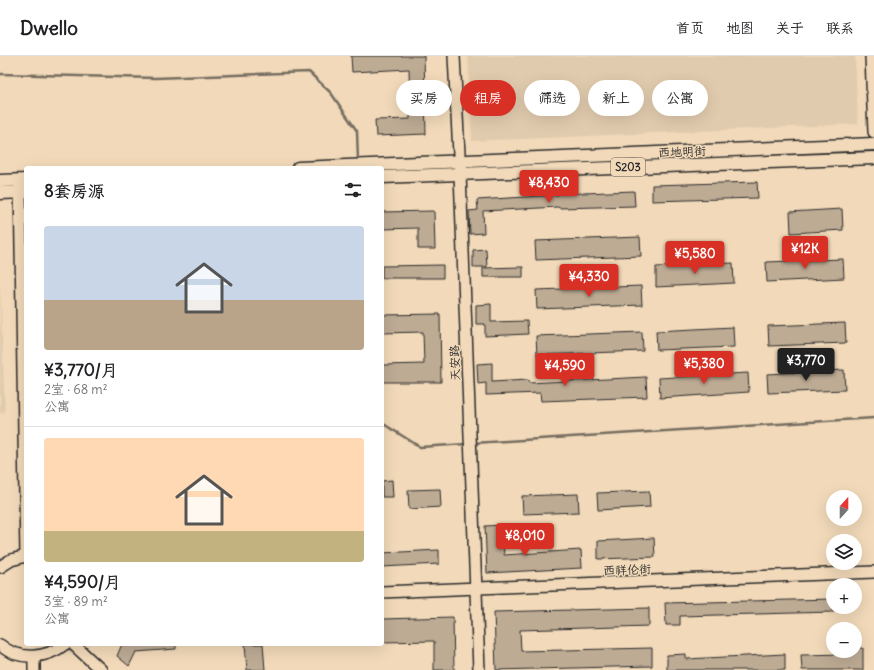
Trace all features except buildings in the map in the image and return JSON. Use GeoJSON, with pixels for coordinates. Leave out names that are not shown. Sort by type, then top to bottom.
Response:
{"type":"FeatureCollection","features":[{"type":"Feature","properties":{"kind":"main road","name":"西地明街"},"geometry":{"type":"LineString","coordinates":[[344,166],[874,144]]}},
{"type":"Feature","properties":{"kind":"main road","name":"西地明街"},"geometry":{"type":"LineString","coordinates":[[384,177],[874,158]]}},
{"type":"Feature","properties":{"kind":"main road"},"geometry":{"type":"LineString","coordinates":[[0,181],[23,186]]}},
{"type":"Feature","properties":{"kind":"main road"},"geometry":{"type":"LineString","coordinates":[[0,193],[23,186]]}},
{"type":"Feature","properties":{"kind":"street","name":"天安路"},"geometry":{"type":"LineString","coordinates":[[454,56],[479,670]]}},
{"type":"Feature","properties":{"kind":"street"},"geometry":{"type":"LineString","coordinates":[[871,56],[874,132]]}},
{"type":"Feature","properties":{"kind":"street"},"geometry":{"type":"LineString","coordinates":[[23,186],[24,309]]}},
{"type":"Feature","properties":{"kind":"street"},"geometry":{"type":"LineString","coordinates":[[0,567],[11,560],[24,557]]}},
{"type":"Feature","properties":{"kind":"street","name":"西祥伦街"},"geometry":{"type":"LineString","coordinates":[[384,592],[874,572]]}},
{"type":"Feature","properties":{"kind":"street"},"geometry":{"type":"LineString","coordinates":[[0,645],[4,649],[18,655],[34,657],[47,654],[63,646]]}},
{"type":"Feature","properties":{"kind":"street"},"geometry":{"type":"LineString","coordinates":[[75,646],[101,670]]}},
{"type":"Feature","properties":{"kind":"street"},"geometry":{"type":"LineString","coordinates":[[34,657],[34,670]]}},
{"type":"Feature","properties":{"kind":"shaded area"},"geometry":{"type":"Polygon","coordinates":[[[468,56],[855,56],[858,124],[472,141],[471,116],[516,116],[516,80],[469,80],[468,56]]]}},
{"type":"Feature","properties":{"kind":"shaded area"},"geometry":{"type":"Polygon","coordinates":[[[0,282],[5,412],[0,413],[0,282]]]}},
{"type":"Feature","properties":{"kind":"waterway"},"geometry":{"type":"LineString","coordinates":[[0,74],[156,78],[309,72],[331,93],[357,131],[358,161]]}},
{"type":"Feature","properties":{"kind":"waterway"},"geometry":{"type":"LineString","coordinates":[[473,443],[874,418]]}},
{"type":"Feature","properties":{"kind":"waterway"},"geometry":{"type":"LineString","coordinates":[[384,424],[420,447],[466,444]]}}]}
